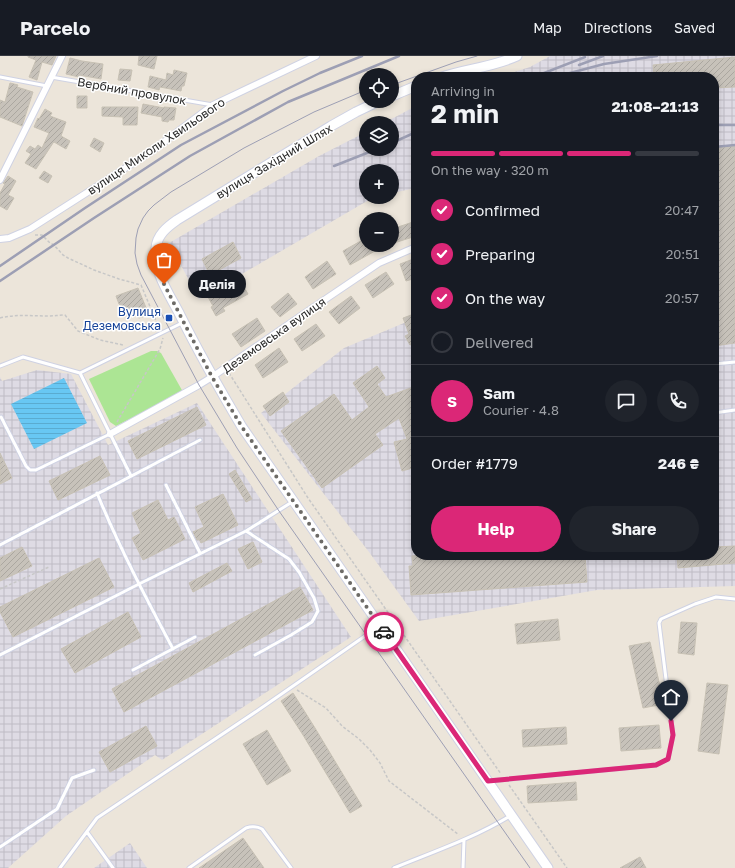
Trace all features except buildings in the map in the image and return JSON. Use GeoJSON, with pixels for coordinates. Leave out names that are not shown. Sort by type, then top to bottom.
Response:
{"type":"FeatureCollection","features":[{"type":"Feature","properties":{"kind":"street"},"geometry":{"type":"LineString","coordinates":[[0,180],[62,56]]}},
{"type":"Feature","properties":{"kind":"street","name":"вулиця Миколи Хвильового"},"geometry":{"type":"LineString","coordinates":[[0,239],[9,238],[30,228],[152,151],[213,105],[316,56]]}},
{"type":"Feature","properties":{"kind":"street"},"geometry":{"type":"LineString","coordinates":[[458,72],[503,62],[517,56]]}},
{"type":"Feature","properties":{"kind":"street"},"geometry":{"type":"LineString","coordinates":[[399,93],[411,88]]}},
{"type":"Feature","properties":{"kind":"street","name":"вулиця Західний Шлях"},"geometry":{"type":"LineString","coordinates":[[364,108],[331,126],[183,215],[162,232],[156,247],[156,259],[161,278],[212,377],[242,427],[548,868]]}},
{"type":"Feature","properties":{"kind":"street","name":"Деземовська вулиця"},"geometry":{"type":"LineString","coordinates":[[110,434],[212,377],[379,263],[411,249]]}},
{"type":"Feature","properties":{"kind":"lane"},"geometry":{"type":"LineString","coordinates":[[0,77],[47,86]]}},
{"type":"Feature","properties":{"kind":"lane","name":"Вербний провулок"},"geometry":{"type":"LineString","coordinates":[[52,77],[213,105]]}},
{"type":"Feature","properties":{"kind":"lane"},"geometry":{"type":"LineString","coordinates":[[0,366],[23,356],[80,373],[184,322]]}},
{"type":"Feature","properties":{"kind":"lane"},"geometry":{"type":"LineString","coordinates":[[719,364],[735,362]]}},
{"type":"Feature","properties":{"kind":"lane"},"geometry":{"type":"LineString","coordinates":[[80,373],[131,476]]}},
{"type":"Feature","properties":{"kind":"lane"},"geometry":{"type":"LineString","coordinates":[[719,412],[735,410]]}},
{"type":"Feature","properties":{"kind":"lane"},"geometry":{"type":"LineString","coordinates":[[1,418],[26,466],[30,470],[36,470],[110,434]]}},
{"type":"Feature","properties":{"kind":"lane"},"geometry":{"type":"LineString","coordinates":[[0,544],[200,440]]}},
{"type":"Feature","properties":{"kind":"lane"},"geometry":{"type":"LineString","coordinates":[[166,485],[200,554]]}},
{"type":"Feature","properties":{"kind":"lane"},"geometry":{"type":"LineString","coordinates":[[97,493],[138,584],[173,649]]}},
{"type":"Feature","properties":{"kind":"lane"},"geometry":{"type":"LineString","coordinates":[[0,655],[138,584],[246,531],[294,501]]}},
{"type":"Feature","properties":{"kind":"lane"},"geometry":{"type":"LineString","coordinates":[[246,531],[289,559],[300,572],[314,598],[318,611],[312,622],[255,655]]}},
{"type":"Feature","properties":{"kind":"lane"},"geometry":{"type":"LineString","coordinates":[[488,781],[656,765],[668,759],[673,735],[659,623],[660,619],[716,597],[735,600]]}},
{"type":"Feature","properties":{"kind":"lane"},"geometry":{"type":"LineString","coordinates":[[60,868],[97,818],[380,626]]}},
{"type":"Feature","properties":{"kind":"lane"},"geometry":{"type":"LineString","coordinates":[[133,670],[195,637]]}},
{"type":"Feature","properties":{"kind":"lane"},"geometry":{"type":"LineString","coordinates":[[0,847],[57,810],[72,778],[94,770]]}},
{"type":"Feature","properties":{"kind":"lane"},"geometry":{"type":"LineString","coordinates":[[394,868],[464,840],[512,815]]}},
{"type":"Feature","properties":{"kind":"lane"},"geometry":{"type":"LineString","coordinates":[[188,868],[246,828],[252,826],[262,829],[291,868]]}},
{"type":"Feature","properties":{"kind":"lane"},"geometry":{"type":"LineString","coordinates":[[87,832],[112,868]]}},
{"type":"Feature","properties":{"kind":"lane"},"geometry":{"type":"LineString","coordinates":[[462,868],[464,840]]}},
{"type":"Feature","properties":{"kind":"path"},"geometry":{"type":"LineString","coordinates":[[17,234],[42,235],[68,258],[94,270],[141,285],[153,314],[164,332],[160,349],[110,434]]}},
{"type":"Feature","properties":{"kind":"path"},"geometry":{"type":"LineString","coordinates":[[0,318],[10,316],[65,315],[78,331],[100,340],[133,348]]}},
{"type":"Feature","properties":{"kind":"path"},"geometry":{"type":"LineString","coordinates":[[226,368],[308,498],[568,868]]}},
{"type":"Feature","properties":{"kind":"path"},"geometry":{"type":"LineString","coordinates":[[0,589],[49,568]]}},
{"type":"Feature","properties":{"kind":"path"},"geometry":{"type":"LineString","coordinates":[[292,686],[326,708],[342,726],[370,750],[380,764],[389,781],[464,840]]}},
{"type":"Feature","properties":{"kind":"shaded area"},"geometry":{"type":"Polygon","coordinates":[[[550,56],[735,56],[735,586],[597,590],[419,621],[369,552],[261,413],[344,348],[411,320],[411,560],[719,560],[719,72],[514,72],[530,67],[550,56]]]}},
{"type":"Feature","properties":{"kind":"shaded area"},"geometry":{"type":"Polygon","coordinates":[[[411,109],[411,189],[399,192],[399,164],[359,164],[359,204],[362,204],[199,299],[169,243],[319,156],[359,136],[359,156],[399,156],[399,116],[397,116],[411,109]]]}},
{"type":"Feature","properties":{"kind":"shaded area"},"geometry":{"type":"Polygon","coordinates":[[[37,370],[71,374],[108,445],[197,403],[351,637],[162,760],[155,755],[66,816],[8,868],[0,868],[0,377],[2,381],[37,370]]]}},
{"type":"Feature","properties":{"kind":"shaded area"},"geometry":{"type":"Polygon","coordinates":[[[130,843],[147,868],[94,868],[130,843]]]}},
{"type":"Feature","properties":{"kind":"green space"},"geometry":{"type":"Polygon","coordinates":[[[151,351],[161,353],[183,392],[116,426],[110,422],[89,379],[151,351]]]}},
{"type":"Feature","properties":{"kind":"water"},"geometry":{"type":"Polygon","coordinates":[[[64,378],[87,423],[34,449],[11,404],[64,378]]]}},
{"type":"Feature","properties":{"kind":"tram line"},"geometry":{"type":"LineString","coordinates":[[428,72],[477,56]]}},
{"type":"Feature","properties":{"kind":"tram line"},"geometry":{"type":"LineString","coordinates":[[399,82],[411,78]]}},
{"type":"Feature","properties":{"kind":"tram line"},"geometry":{"type":"LineString","coordinates":[[359,93],[314,112],[244,148],[171,192],[154,205],[143,218],[138,229],[135,253],[137,264],[141,275],[199,385],[237,448],[279,511],[530,868]]}},
{"type":"Feature","properties":{"kind":"railway"},"geometry":{"type":"LineString","coordinates":[[0,266],[181,145],[283,91],[320,73],[362,56]]}},
{"type":"Feature","properties":{"kind":"railway"},"geometry":{"type":"LineString","coordinates":[[0,281],[190,156],[288,102],[399,56]]}},
{"type":"Feature","properties":{"kind":"railway"},"geometry":{"type":"LineString","coordinates":[[579,65],[603,56]]}},
{"type":"Feature","properties":{"kind":"railway"},"geometry":{"type":"LineString","coordinates":[[574,72],[604,64],[657,56]]}},
{"type":"Feature","properties":{"kind":"railway"},"geometry":{"type":"LineString","coordinates":[[547,72],[585,57]]}},
{"type":"Feature","properties":{"kind":"railway"},"geometry":{"type":"LineString","coordinates":[[719,125],[735,125]]}},
{"type":"Feature","properties":{"kind":"railway"},"geometry":{"type":"LineString","coordinates":[[399,140],[411,134]]}},
{"type":"Feature","properties":{"kind":"railway"},"geometry":{"type":"LineString","coordinates":[[719,147],[735,145]]}},
{"type":"Feature","properties":{"kind":"railway"},"geometry":{"type":"LineString","coordinates":[[334,166],[359,156]]}},
{"type":"Feature","properties":{"kind":"way so far"},"geometry":{"type":"LineString","coordinates":[[164,284],[212,377],[242,427],[384,632]]}},
{"type":"Feature","properties":{"kind":"place","name":"Делія"},"geometry":{"type":"Point","coordinates":[164,284]}},
{"type":"Feature","properties":{"kind":"place","name":"Вулиця Деземовська"},"geometry":{"type":"Point","coordinates":[169,318]}},
{"type":"Feature","properties":{"kind":"route"},"geometry":{"type":"LineString","coordinates":[[384,632],[488,781],[656,765],[668,759],[673,735],[671,721]]}}]}
